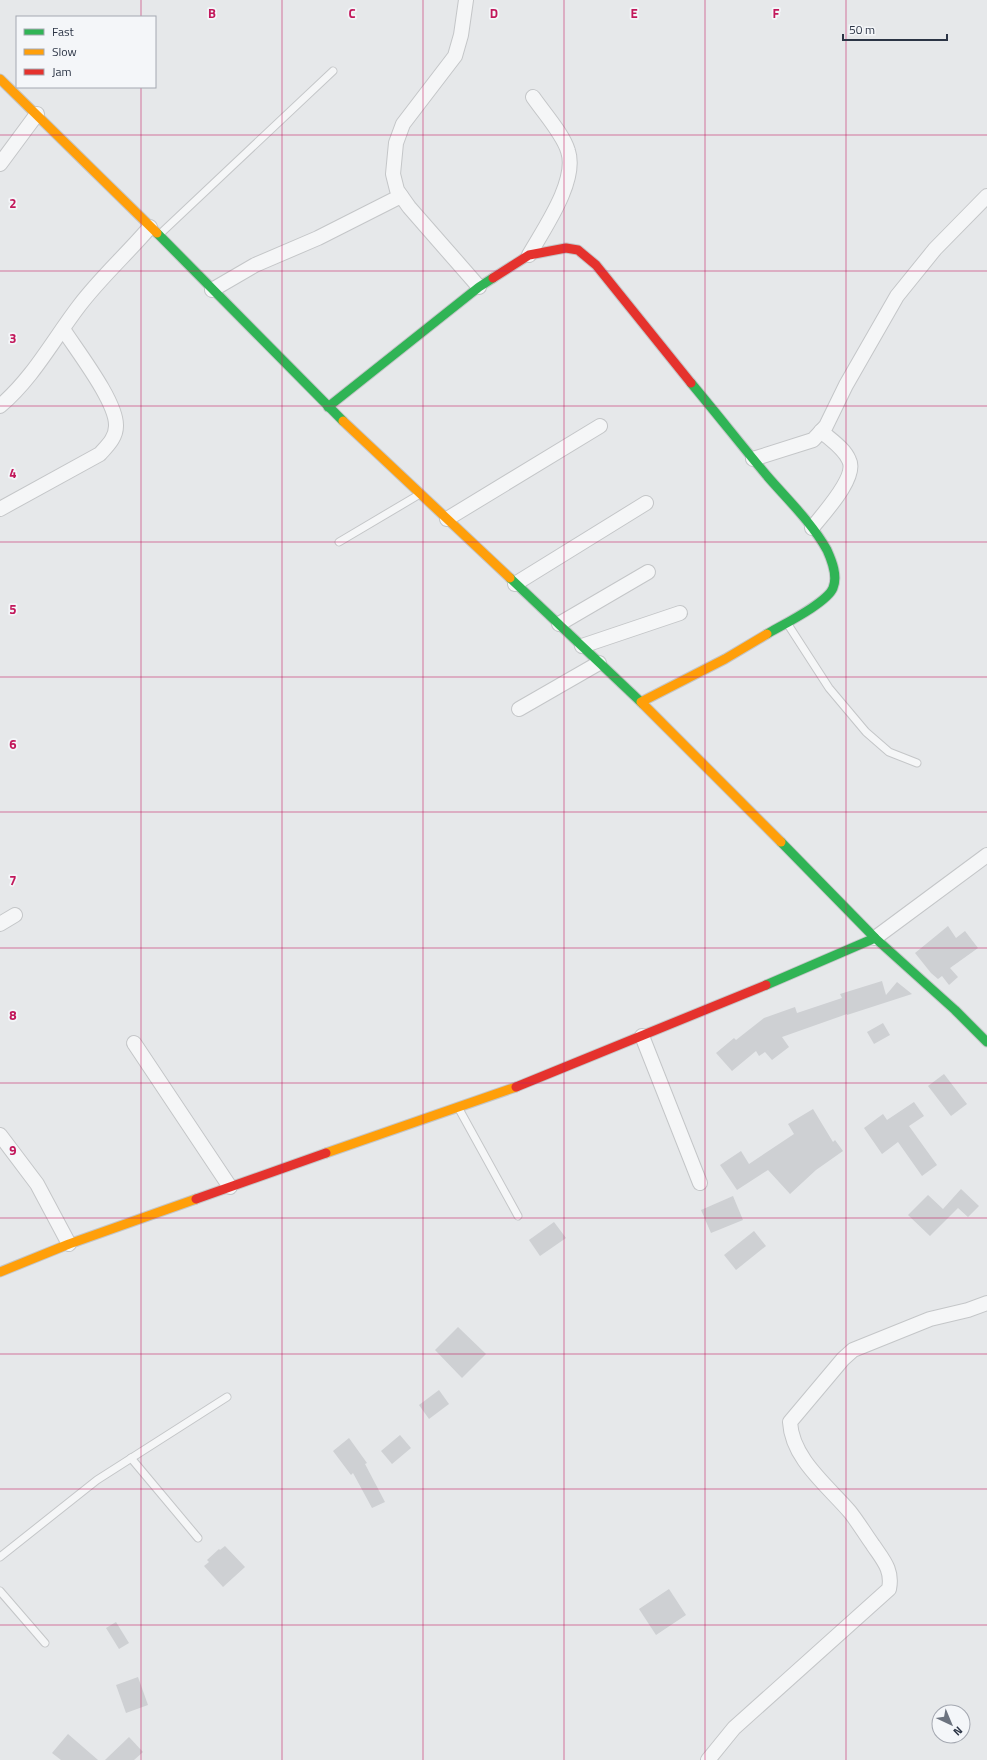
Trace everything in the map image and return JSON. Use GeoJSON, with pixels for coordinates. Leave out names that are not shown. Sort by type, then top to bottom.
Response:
{"type":"FeatureCollection","features":[{"type":"Feature","properties":{"kind":"street"},"geometry":{"type":"LineString","coordinates":[[466,0],[462,35],[455,56],[402,124],[396,143],[393,174],[397,190],[409,208],[479,287]]}},
{"type":"Feature","properties":{"kind":"street"},"geometry":{"type":"LineString","coordinates":[[0,79],[155,231],[328,407],[600,663],[833,894],[875,938],[987,1042]]}},
{"type":"Feature","properties":{"kind":"street"},"geometry":{"type":"LineString","coordinates":[[529,256],[566,188],[570,170],[568,152],[560,136],[533,97]]}},
{"type":"Feature","properties":{"kind":"street"},"geometry":{"type":"LineString","coordinates":[[0,164],[37,114]]}},
{"type":"Feature","properties":{"kind":"street"},"geometry":{"type":"LineString","coordinates":[[212,290],[255,266],[318,238],[401,196]]}},
{"type":"Feature","properties":{"kind":"street"},"geometry":{"type":"LineString","coordinates":[[753,459],[813,440],[826,426],[846,385],[897,296],[934,249],[987,196]]}},
{"type":"Feature","properties":{"kind":"street"},"geometry":{"type":"LineString","coordinates":[[0,406],[13,395],[30,376],[79,306],[155,231]]}},
{"type":"Feature","properties":{"kind":"street"},"geometry":{"type":"LineString","coordinates":[[328,407],[479,287],[529,256],[546,251],[566,248],[578,250],[596,265],[753,459],[812,528],[827,551],[834,569],[835,580],[833,589],[824,600],[725,659],[640,702]]}},
{"type":"Feature","properties":{"kind":"street"},"geometry":{"type":"LineString","coordinates":[[0,509],[100,454],[112,440],[116,427],[116,416],[105,393],[63,329]]}},
{"type":"Feature","properties":{"kind":"street"},"geometry":{"type":"LineString","coordinates":[[447,518],[600,426]]}},
{"type":"Feature","properties":{"kind":"street"},"geometry":{"type":"LineString","coordinates":[[812,528],[847,481],[851,468],[850,461],[844,451],[821,431]]}},
{"type":"Feature","properties":{"kind":"street"},"geometry":{"type":"LineString","coordinates":[[515,584],[646,502]]}},
{"type":"Feature","properties":{"kind":"street"},"geometry":{"type":"LineString","coordinates":[[559,624],[648,572]]}},
{"type":"Feature","properties":{"kind":"street"},"geometry":{"type":"LineString","coordinates":[[582,646],[680,613]]}},
{"type":"Feature","properties":{"kind":"street"},"geometry":{"type":"LineString","coordinates":[[519,709],[600,663]]}},
{"type":"Feature","properties":{"kind":"street"},"geometry":{"type":"LineString","coordinates":[[0,1272],[69,1244],[533,1081],[725,1003],[875,938],[987,855]]}},
{"type":"Feature","properties":{"kind":"street"},"geometry":{"type":"LineString","coordinates":[[0,924],[15,915]]}},
{"type":"Feature","properties":{"kind":"street"},"geometry":{"type":"LineString","coordinates":[[642,1036],[700,1183]]}},
{"type":"Feature","properties":{"kind":"street"},"geometry":{"type":"LineString","coordinates":[[134,1043],[230,1187]]}},
{"type":"Feature","properties":{"kind":"street"},"geometry":{"type":"LineString","coordinates":[[0,1135],[38,1184],[69,1244]]}},
{"type":"Feature","properties":{"kind":"street"},"geometry":{"type":"LineString","coordinates":[[708,1760],[734,1728],[889,1589],[891,1579],[885,1563],[851,1514],[801,1457],[791,1434],[790,1422],[843,1359],[853,1350],[930,1319],[968,1310],[987,1303]]}},
{"type":"Feature","properties":{"kind":"lane"},"geometry":{"type":"LineString","coordinates":[[155,231],[333,71]]}},
{"type":"Feature","properties":{"kind":"lane"},"geometry":{"type":"LineString","coordinates":[[339,542],[421,494]]}},
{"type":"Feature","properties":{"kind":"lane"},"geometry":{"type":"LineString","coordinates":[[787,623],[829,688],[866,732],[889,752],[917,763]]}},
{"type":"Feature","properties":{"kind":"lane"},"geometry":{"type":"LineString","coordinates":[[458,1107],[518,1216]]}},
{"type":"Feature","properties":{"kind":"lane"},"geometry":{"type":"LineString","coordinates":[[0,1557],[97,1480],[227,1397]]}},
{"type":"Feature","properties":{"kind":"lane"},"geometry":{"type":"LineString","coordinates":[[131,1458],[198,1538]]}},
{"type":"Feature","properties":{"kind":"lane"},"geometry":{"type":"LineString","coordinates":[[0,1591],[45,1643]]}},
{"type":"Feature","properties":{"kind":"building"},"geometry":{"type":"Polygon","coordinates":[[[948,926],[956,938],[965,931],[978,948],[950,968],[958,977],[949,985],[942,976],[938,979],[931,973],[915,953],[948,926]]]}},
{"type":"Feature","properties":{"kind":"building"},"geometry":{"type":"Polygon","coordinates":[[[882,981],[886,995],[897,982],[912,994],[847,1014],[782,1037],[789,1047],[772,1060],[765,1052],[759,1056],[756,1051],[732,1071],[716,1053],[734,1038],[736,1040],[764,1018],[795,1007],[797,1013],[842,998],[840,994],[882,981]]]}},
{"type":"Feature","properties":{"kind":"building"},"geometry":{"type":"Polygon","coordinates":[[[883,1023],[890,1035],[874,1044],[867,1032],[883,1023]]]}},
{"type":"Feature","properties":{"kind":"building"},"geometry":{"type":"Polygon","coordinates":[[[944,1074],[967,1104],[951,1116],[928,1086],[944,1074]]]}},
{"type":"Feature","properties":{"kind":"building"},"geometry":{"type":"Polygon","coordinates":[[[914,1102],[924,1116],[909,1126],[937,1165],[922,1176],[898,1142],[882,1154],[864,1128],[883,1114],[887,1120],[914,1102]]]}},
{"type":"Feature","properties":{"kind":"building"},"geometry":{"type":"Polygon","coordinates":[[[813,1109],[833,1142],[835,1140],[843,1151],[816,1170],[790,1194],[768,1170],[737,1190],[720,1165],[741,1151],[749,1164],[794,1134],[788,1124],[813,1109]]]}},
{"type":"Feature","properties":{"kind":"building"},"geometry":{"type":"Polygon","coordinates":[[[961,1189],[979,1206],[968,1217],[958,1208],[930,1236],[908,1215],[928,1195],[943,1209],[961,1189]]]}},
{"type":"Feature","properties":{"kind":"building"},"geometry":{"type":"Polygon","coordinates":[[[733,1196],[743,1220],[711,1233],[701,1210],[733,1196]]]}},
{"type":"Feature","properties":{"kind":"building"},"geometry":{"type":"Polygon","coordinates":[[[554,1222],[566,1238],[540,1256],[529,1240],[554,1222]]]}},
{"type":"Feature","properties":{"kind":"building"},"geometry":{"type":"Polygon","coordinates":[[[754,1231],[766,1246],[736,1270],[724,1255],[754,1231]]]}},
{"type":"Feature","properties":{"kind":"building"},"geometry":{"type":"Polygon","coordinates":[[[458,1327],[486,1354],[462,1378],[435,1350],[458,1327]]]}},
{"type":"Feature","properties":{"kind":"building"},"geometry":{"type":"Polygon","coordinates":[[[439,1390],[449,1404],[429,1419],[419,1405],[439,1390]]]}},
{"type":"Feature","properties":{"kind":"building"},"geometry":{"type":"Polygon","coordinates":[[[400,1435],[411,1448],[392,1464],[381,1451],[400,1435]]]}},
{"type":"Feature","properties":{"kind":"building"},"geometry":{"type":"Polygon","coordinates":[[[349,1438],[367,1463],[365,1464],[385,1502],[372,1508],[353,1473],[351,1475],[333,1451],[349,1438]]]}},
{"type":"Feature","properties":{"kind":"building"},"geometry":{"type":"Polygon","coordinates":[[[225,1546],[245,1567],[223,1587],[204,1566],[209,1562],[207,1560],[219,1549],[220,1550],[225,1546]]]}},
{"type":"Feature","properties":{"kind":"building"},"geometry":{"type":"Polygon","coordinates":[[[669,1589],[686,1615],[656,1635],[639,1609],[669,1589]]]}},
{"type":"Feature","properties":{"kind":"building"},"geometry":{"type":"Polygon","coordinates":[[[116,1622],[129,1643],[119,1649],[106,1628],[116,1622]]]}},
{"type":"Feature","properties":{"kind":"building"},"geometry":{"type":"Polygon","coordinates":[[[138,1677],[148,1705],[126,1713],[116,1685],[138,1677]]]}},
{"type":"Feature","properties":{"kind":"building"},"geometry":{"type":"Polygon","coordinates":[[[68,1734],[98,1760],[61,1760],[52,1753],[68,1734]]]}},
{"type":"Feature","properties":{"kind":"building"},"geometry":{"type":"Polygon","coordinates":[[[129,1737],[143,1752],[134,1760],[105,1760],[129,1737]]]}},
{"type":"Feature","properties":{"kind":"traffic: fast"},"geometry":{"type":"LineString","coordinates":[[157,233],[343,421]]}},
{"type":"Feature","properties":{"kind":"traffic: fast"},"geometry":{"type":"LineString","coordinates":[[328,407],[479,287],[493,278]]}},
{"type":"Feature","properties":{"kind":"traffic: fast"},"geometry":{"type":"LineString","coordinates":[[691,383],[768,477],[807,521],[827,550],[832,564],[835,579],[833,588],[829,594],[813,607],[767,634]]}},
{"type":"Feature","properties":{"kind":"traffic: fast"},"geometry":{"type":"LineString","coordinates":[[510,578],[643,704]]}},
{"type":"Feature","properties":{"kind":"traffic: fast"},"geometry":{"type":"LineString","coordinates":[[781,842],[875,938],[955,1010],[987,1042]]}},
{"type":"Feature","properties":{"kind":"traffic: fast"},"geometry":{"type":"LineString","coordinates":[[766,985],[875,938]]}},
{"type":"Feature","properties":{"kind":"traffic: slow"},"geometry":{"type":"LineString","coordinates":[[0,79],[157,233]]}},
{"type":"Feature","properties":{"kind":"traffic: slow"},"geometry":{"type":"LineString","coordinates":[[343,421],[510,578]]}},
{"type":"Feature","properties":{"kind":"traffic: slow"},"geometry":{"type":"LineString","coordinates":[[641,702],[725,659],[767,634]]}},
{"type":"Feature","properties":{"kind":"traffic: slow"},"geometry":{"type":"LineString","coordinates":[[643,704],[781,842]]}},
{"type":"Feature","properties":{"kind":"traffic: slow"},"geometry":{"type":"LineString","coordinates":[[326,1153],[516,1087]]}},
{"type":"Feature","properties":{"kind":"traffic: slow"},"geometry":{"type":"LineString","coordinates":[[0,1272],[69,1244],[196,1199]]}},
{"type":"Feature","properties":{"kind":"traffic: jam"},"geometry":{"type":"LineString","coordinates":[[493,278],[529,255],[566,248],[578,250],[596,265],[691,383]]}},
{"type":"Feature","properties":{"kind":"traffic: jam"},"geometry":{"type":"LineString","coordinates":[[516,1087],[766,985]]}},
{"type":"Feature","properties":{"kind":"traffic: jam"},"geometry":{"type":"LineString","coordinates":[[196,1199],[326,1153]]}}]}
